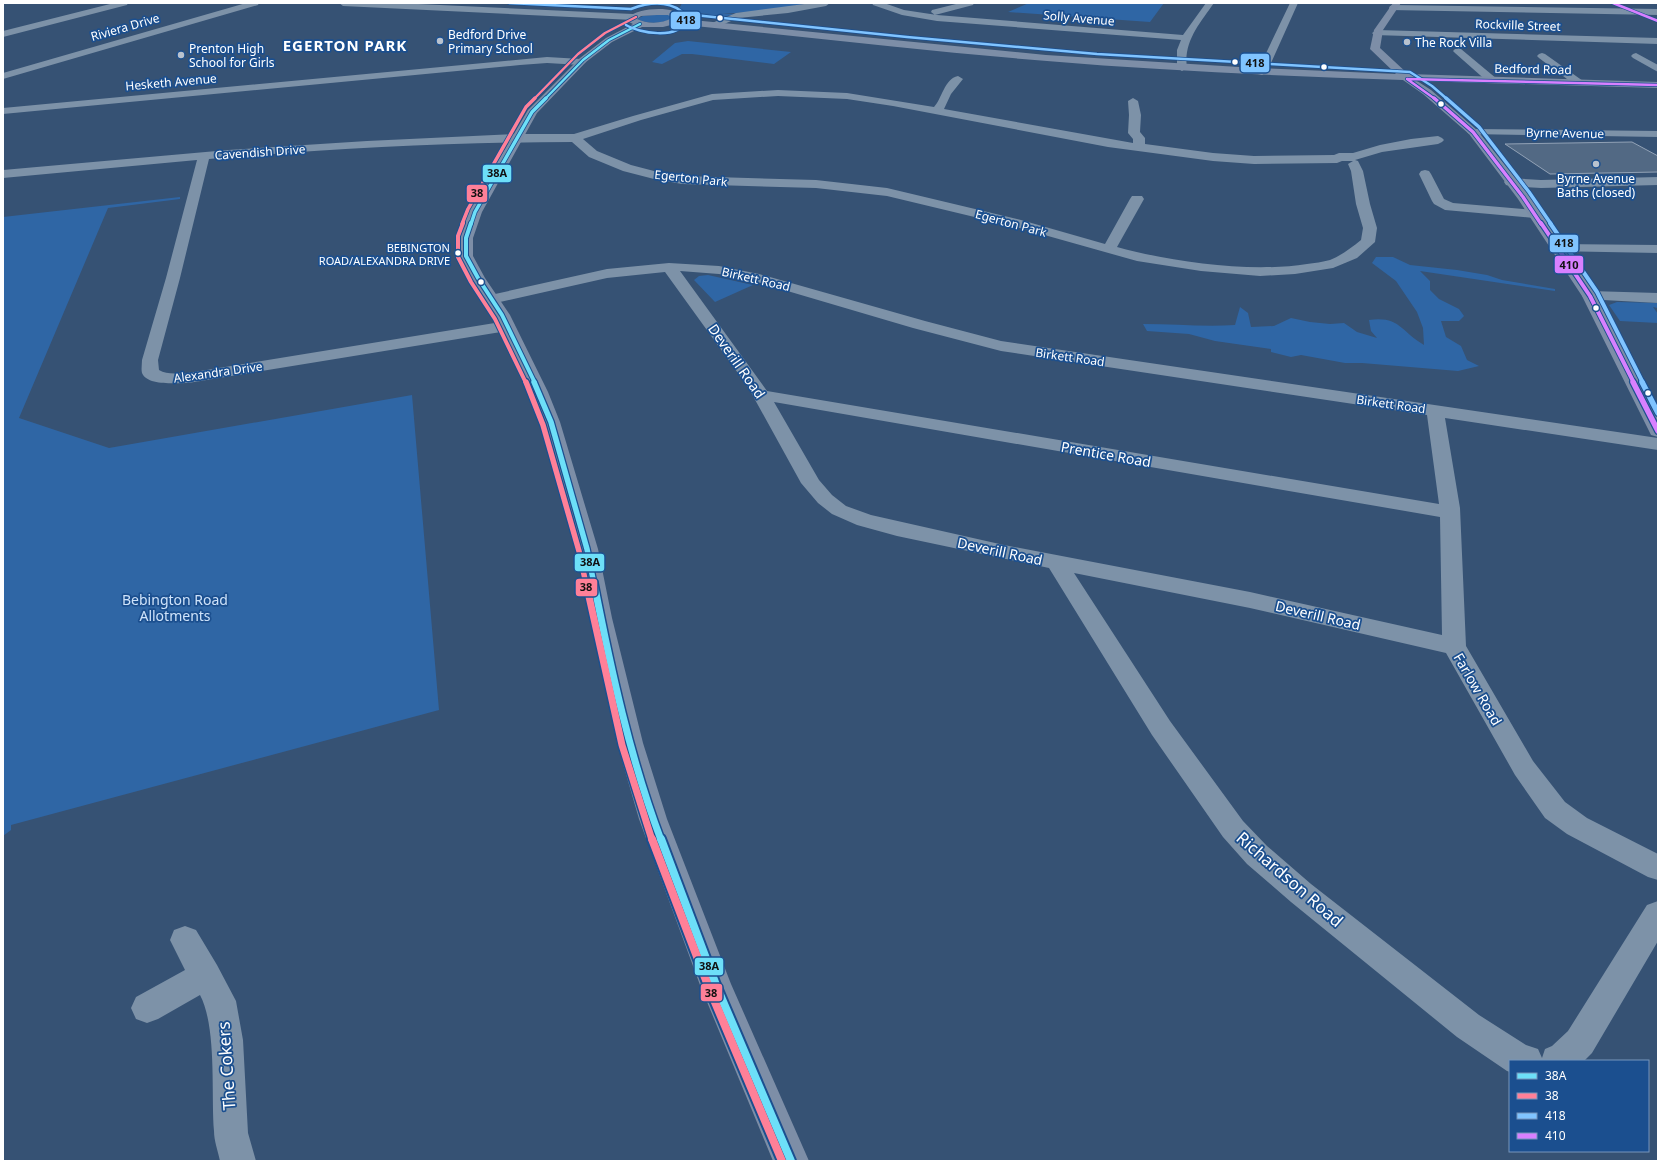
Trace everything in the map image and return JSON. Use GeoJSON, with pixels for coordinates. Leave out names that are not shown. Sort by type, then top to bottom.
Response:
{"type":"FeatureCollection","features":[{"type":"Feature","properties":{"kind":"main road"},"geometry":{"type":"LineString","coordinates":[[666,3],[609,40],[580,62],[532,112],[475,212],[466,238],[466,256],[507,326],[539,392],[551,422],[587,549],[601,618],[630,743],[653,819],[784,1159]]}},
{"type":"Feature","properties":{"kind":"main road"},"geometry":{"type":"LineString","coordinates":[[1395,6],[1377,33],[1374,42],[1375,49],[1407,79],[1427,92],[1473,132],[1534,214],[1590,296],[1658,431]]}},
{"type":"Feature","properties":{"kind":"main road"},"geometry":{"type":"LineString","coordinates":[[644,18],[675,15],[678,18],[674,21]]}},
{"type":"Feature","properties":{"kind":"main road","name":"Bedford Road"},"geometry":{"type":"LineString","coordinates":[[644,18],[658,24],[674,21],[983,52],[1182,68],[1407,79],[1658,85]]}},
{"type":"Feature","properties":{"kind":"street"},"geometry":{"type":"LineString","coordinates":[[3,34],[124,3]]}},
{"type":"Feature","properties":{"kind":"street","name":"Riviera Drive"},"geometry":{"type":"LineString","coordinates":[[3,76],[255,3]]}},
{"type":"Feature","properties":{"kind":"street"},"geometry":{"type":"LineString","coordinates":[[343,3],[644,18]]}},
{"type":"Feature","properties":{"kind":"street"},"geometry":{"type":"LineString","coordinates":[[715,25],[736,16],[788,10],[826,3]]}},
{"type":"Feature","properties":{"kind":"street","name":"Solly Avenue"},"geometry":{"type":"LineString","coordinates":[[876,3],[902,12],[921,16],[1187,38]]}},
{"type":"Feature","properties":{"kind":"street"},"geometry":{"type":"LineString","coordinates":[[921,16],[970,3]]}},
{"type":"Feature","properties":{"kind":"street"},"geometry":{"type":"LineString","coordinates":[[1182,68],[1180,62],[1181,50],[1210,3]]}},
{"type":"Feature","properties":{"kind":"street"},"geometry":{"type":"LineString","coordinates":[[1262,72],[1294,3]]}},
{"type":"Feature","properties":{"kind":"street"},"geometry":{"type":"LineString","coordinates":[[1613,3],[1658,21]]}},
{"type":"Feature","properties":{"kind":"street"},"geometry":{"type":"LineString","coordinates":[[1395,6],[1658,12]]}},
{"type":"Feature","properties":{"kind":"street","name":"Rockville Street"},"geometry":{"type":"LineString","coordinates":[[1377,33],[1658,41]]}},
{"type":"Feature","properties":{"kind":"street"},"geometry":{"type":"LineString","coordinates":[[1458,52],[1493,81]]}},
{"type":"Feature","properties":{"kind":"street"},"geometry":{"type":"LineString","coordinates":[[1542,56],[1579,83]]}},
{"type":"Feature","properties":{"kind":"street"},"geometry":{"type":"LineString","coordinates":[[1636,56],[1658,69]]}},
{"type":"Feature","properties":{"kind":"street","name":"Hesketh Avenue"},"geometry":{"type":"LineString","coordinates":[[3,111],[520,62],[547,60],[580,62]]}},
{"type":"Feature","properties":{"kind":"street"},"geometry":{"type":"LineString","coordinates":[[936,111],[941,106],[946,93],[958,79]]}},
{"type":"Feature","properties":{"kind":"street"},"geometry":{"type":"LineString","coordinates":[[518,138],[575,138],[637,118],[712,97],[778,93],[820,94],[893,103],[1108,143],[1213,157],[1254,160],[1337,159],[1339,162],[1346,164],[1380,149],[1438,140]]}},
{"type":"Feature","properties":{"kind":"street"},"geometry":{"type":"LineString","coordinates":[[1133,101],[1135,115],[1134,133],[1140,138],[1139,147]]}},
{"type":"Feature","properties":{"kind":"street","name":"Byrne Avenue"},"geometry":{"type":"LineString","coordinates":[[1473,132],[1658,134]]}},
{"type":"Feature","properties":{"kind":"street","name":"Cavendish Drive"},"geometry":{"type":"LineString","coordinates":[[3,174],[204,156],[367,145],[518,138]]}},
{"type":"Feature","properties":{"kind":"street","name":"Egerton Park"},"geometry":{"type":"LineString","coordinates":[[575,138],[593,154],[627,168],[654,175],[682,180],[816,184],[887,192],[1016,222],[1137,256],[1201,267],[1260,272],[1295,270],[1333,264],[1352,255],[1368,242],[1370,228],[1363,204],[1354,161]]}},
{"type":"Feature","properties":{"kind":"street","name":"Alexandra Drive"},"geometry":{"type":"LineString","coordinates":[[204,156],[173,278],[150,360],[150,372],[154,376],[166,379],[188,378],[507,326]]}},
{"type":"Feature","properties":{"kind":"street"},"geometry":{"type":"LineString","coordinates":[[1425,174],[1439,201],[1450,207],[1534,214]]}},
{"type":"Feature","properties":{"kind":"street"},"geometry":{"type":"LineString","coordinates":[[1510,182],[1541,184],[1658,181]]}},
{"type":"Feature","properties":{"kind":"street"},"geometry":{"type":"LineString","coordinates":[[1109,249],[1137,206]]}},
{"type":"Feature","properties":{"kind":"street"},"geometry":{"type":"LineString","coordinates":[[1557,248],[1658,249]]}},
{"type":"Feature","properties":{"kind":"street","name":"Birkett Road"},"geometry":{"type":"LineString","coordinates":[[491,299],[609,273],[669,267],[714,269],[746,275],[1001,346],[1658,444]]}},
{"type":"Feature","properties":{"kind":"street","name":"Deverill Road"},"geometry":{"type":"LineString","coordinates":[[669,267],[762,395],[812,483],[825,499],[839,510],[864,520],[897,529],[1250,600],[1454,646]]}},
{"type":"Feature","properties":{"kind":"street"},"geometry":{"type":"LineString","coordinates":[[1590,296],[1658,298]]}},
{"type":"Feature","properties":{"kind":"street","name":"Prentice Road"},"geometry":{"type":"LineString","coordinates":[[762,395],[1450,512]]}},
{"type":"Feature","properties":{"kind":"street","name":"Farlow Road"},"geometry":{"type":"LineString","coordinates":[[1435,410],[1450,512],[1454,646],[1524,768],[1555,810],[1577,826],[1658,868]]}},
{"type":"Feature","properties":{"kind":"street","name":"Richardson Road"},"geometry":{"type":"LineString","coordinates":[[1056,562],[1161,728],[1233,829],[1257,855],[1468,1026],[1522,1060]]}},
{"type":"Feature","properties":{"kind":"street"},"geometry":{"type":"LineString","coordinates":[[1560,1060],[1580,1042],[1658,914]]}},
{"type":"Feature","properties":{"kind":"street","name":"The Cokers"},"geometry":{"type":"LineString","coordinates":[[185,940],[220,1001],[227,1040],[231,1133],[238,1161]]}},
{"type":"Feature","properties":{"kind":"street"},"geometry":{"type":"LineString","coordinates":[[147,1008],[206,975]]}},
{"type":"Feature","properties":{"kind":"green space"},"geometry":{"type":"Polygon","coordinates":[[[682,3],[812,3],[764,11],[721,14],[735,14],[716,19],[697,15],[710,14],[687,13],[679,9],[682,3]]]}},
{"type":"Feature","properties":{"kind":"green space"},"geometry":{"type":"Polygon","coordinates":[[[1029,3],[1164,3],[1150,22],[1008,12],[1029,3]]]}},
{"type":"Feature","properties":{"kind":"green space"},"geometry":{"type":"Polygon","coordinates":[[[669,15],[671,19],[654,23],[637,19],[643,16],[669,15]]]}},
{"type":"Feature","properties":{"kind":"green space"},"geometry":{"type":"Polygon","coordinates":[[[688,41],[791,52],[774,64],[692,54],[682,54],[662,64],[652,62],[675,43],[688,41]]]}},
{"type":"Feature","properties":{"kind":"green space","name":"Bebington Road Allotments"},"geometry":{"type":"Polygon","coordinates":[[[180,197],[180,199],[108,208],[19,418],[109,448],[412,395],[439,710],[11,825],[11,830],[3,836],[3,217],[180,197]]]}},
{"type":"Feature","properties":{"kind":"green space"},"geometry":{"type":"Polygon","coordinates":[[[1376,257],[1393,257],[1410,265],[1487,275],[1502,280],[1555,289],[1555,291],[1420,271],[1430,281],[1430,290],[1439,299],[1459,309],[1464,316],[1459,321],[1441,321],[1446,337],[1461,346],[1467,360],[1479,366],[1458,371],[1362,363],[1345,363],[1301,355],[1291,357],[1271,352],[1271,349],[1215,341],[1189,334],[1147,331],[1143,324],[1212,326],[1235,325],[1240,307],[1248,313],[1251,327],[1274,326],[1291,318],[1330,324],[1344,323],[1357,332],[1377,338],[1371,331],[1369,320],[1379,319],[1394,322],[1424,345],[1423,328],[1417,312],[1396,281],[1372,263],[1376,257]]]}},
{"type":"Feature","properties":{"kind":"green space"},"geometry":{"type":"Polygon","coordinates":[[[708,275],[753,285],[715,302],[694,280],[699,276],[708,275]]]}},
{"type":"Feature","properties":{"kind":"green space"},"geometry":{"type":"Polygon","coordinates":[[[1617,302],[1658,303],[1658,308],[1653,307],[1658,314],[1658,323],[1620,321],[1609,305],[1617,302]]]}},
{"type":"Feature","properties":{"kind":"building","name":"Byrne Avenue Baths (closed)"},"geometry":{"type":"Polygon","coordinates":[[[1632,142],[1658,156],[1658,172],[1550,174],[1505,144],[1632,142]]]}},
{"type":"Feature","properties":{"kind":"transit line","name":"418"},"geometry":{"type":"LineString","coordinates":[[509,3],[631,9],[657,3],[676,7],[683,12],[686,17],[686,20],[681,27],[666,33],[647,33],[626,25]]}},
{"type":"Feature","properties":{"kind":"transit line","name":"410"},"geometry":{"type":"LineString","coordinates":[[1613,3],[1658,21]]}},
{"type":"Feature","properties":{"kind":"transit line","name":"418"},"geometry":{"type":"LineString","coordinates":[[675,13],[907,37],[1097,54],[1410,72],[1432,86],[1479,127],[1529,192],[1597,292],[1658,413]]}},
{"type":"Feature","properties":{"kind":"transit line","name":"38"},"geometry":{"type":"LineString","coordinates":[[636,17],[605,33],[578,54],[526,107],[468,209],[458,236],[458,257],[471,282],[495,319],[532,395],[543,425],[579,551],[593,620],[622,745],[645,821],[709,988],[782,1161]]}},
{"type":"Feature","properties":{"kind":"transit line","name":"38A"},"geometry":{"type":"LineString","coordinates":[[640,24],[609,40],[583,60],[532,112],[475,212],[466,238],[466,256],[478,278],[502,315],[539,392],[551,422],[587,549],[601,618],[630,743],[653,819],[716,985],[791,1161]]}},
{"type":"Feature","properties":{"kind":"transit line","name":"410"},"geometry":{"type":"LineString","coordinates":[[1407,79],[1427,92],[1473,132],[1523,197],[1590,296],[1658,431]]}},
{"type":"Feature","properties":{"kind":"transit line","name":"410"},"geometry":{"type":"LineString","coordinates":[[1407,79],[1658,85]]}},
{"type":"Feature","properties":{"kind":"place","name":"Bedford Drive Primary School"},"geometry":{"type":"Point","coordinates":[440,41]}},
{"type":"Feature","properties":{"kind":"place","name":"The Rock Villa"},"geometry":{"type":"Point","coordinates":[1407,42]}},
{"type":"Feature","properties":{"kind":"place","name":"Prenton High School for Girls"},"geometry":{"type":"Point","coordinates":[181,55]}},
{"type":"Feature","properties":{"kind":"place","name":"Byrne Avenue Baths (closed)"},"geometry":{"type":"Point","coordinates":[1596,164]}},
{"type":"Feature","properties":{"kind":"place","name":"BEBINGTON ROAD/ALEXANDRA DRIVE"},"geometry":{"type":"Point","coordinates":[458,253]}},
{"type":"Feature","properties":{"kind":"district","name":"EGERTON PARK"},"geometry":{"type":"Point","coordinates":[345,45]}}]}
